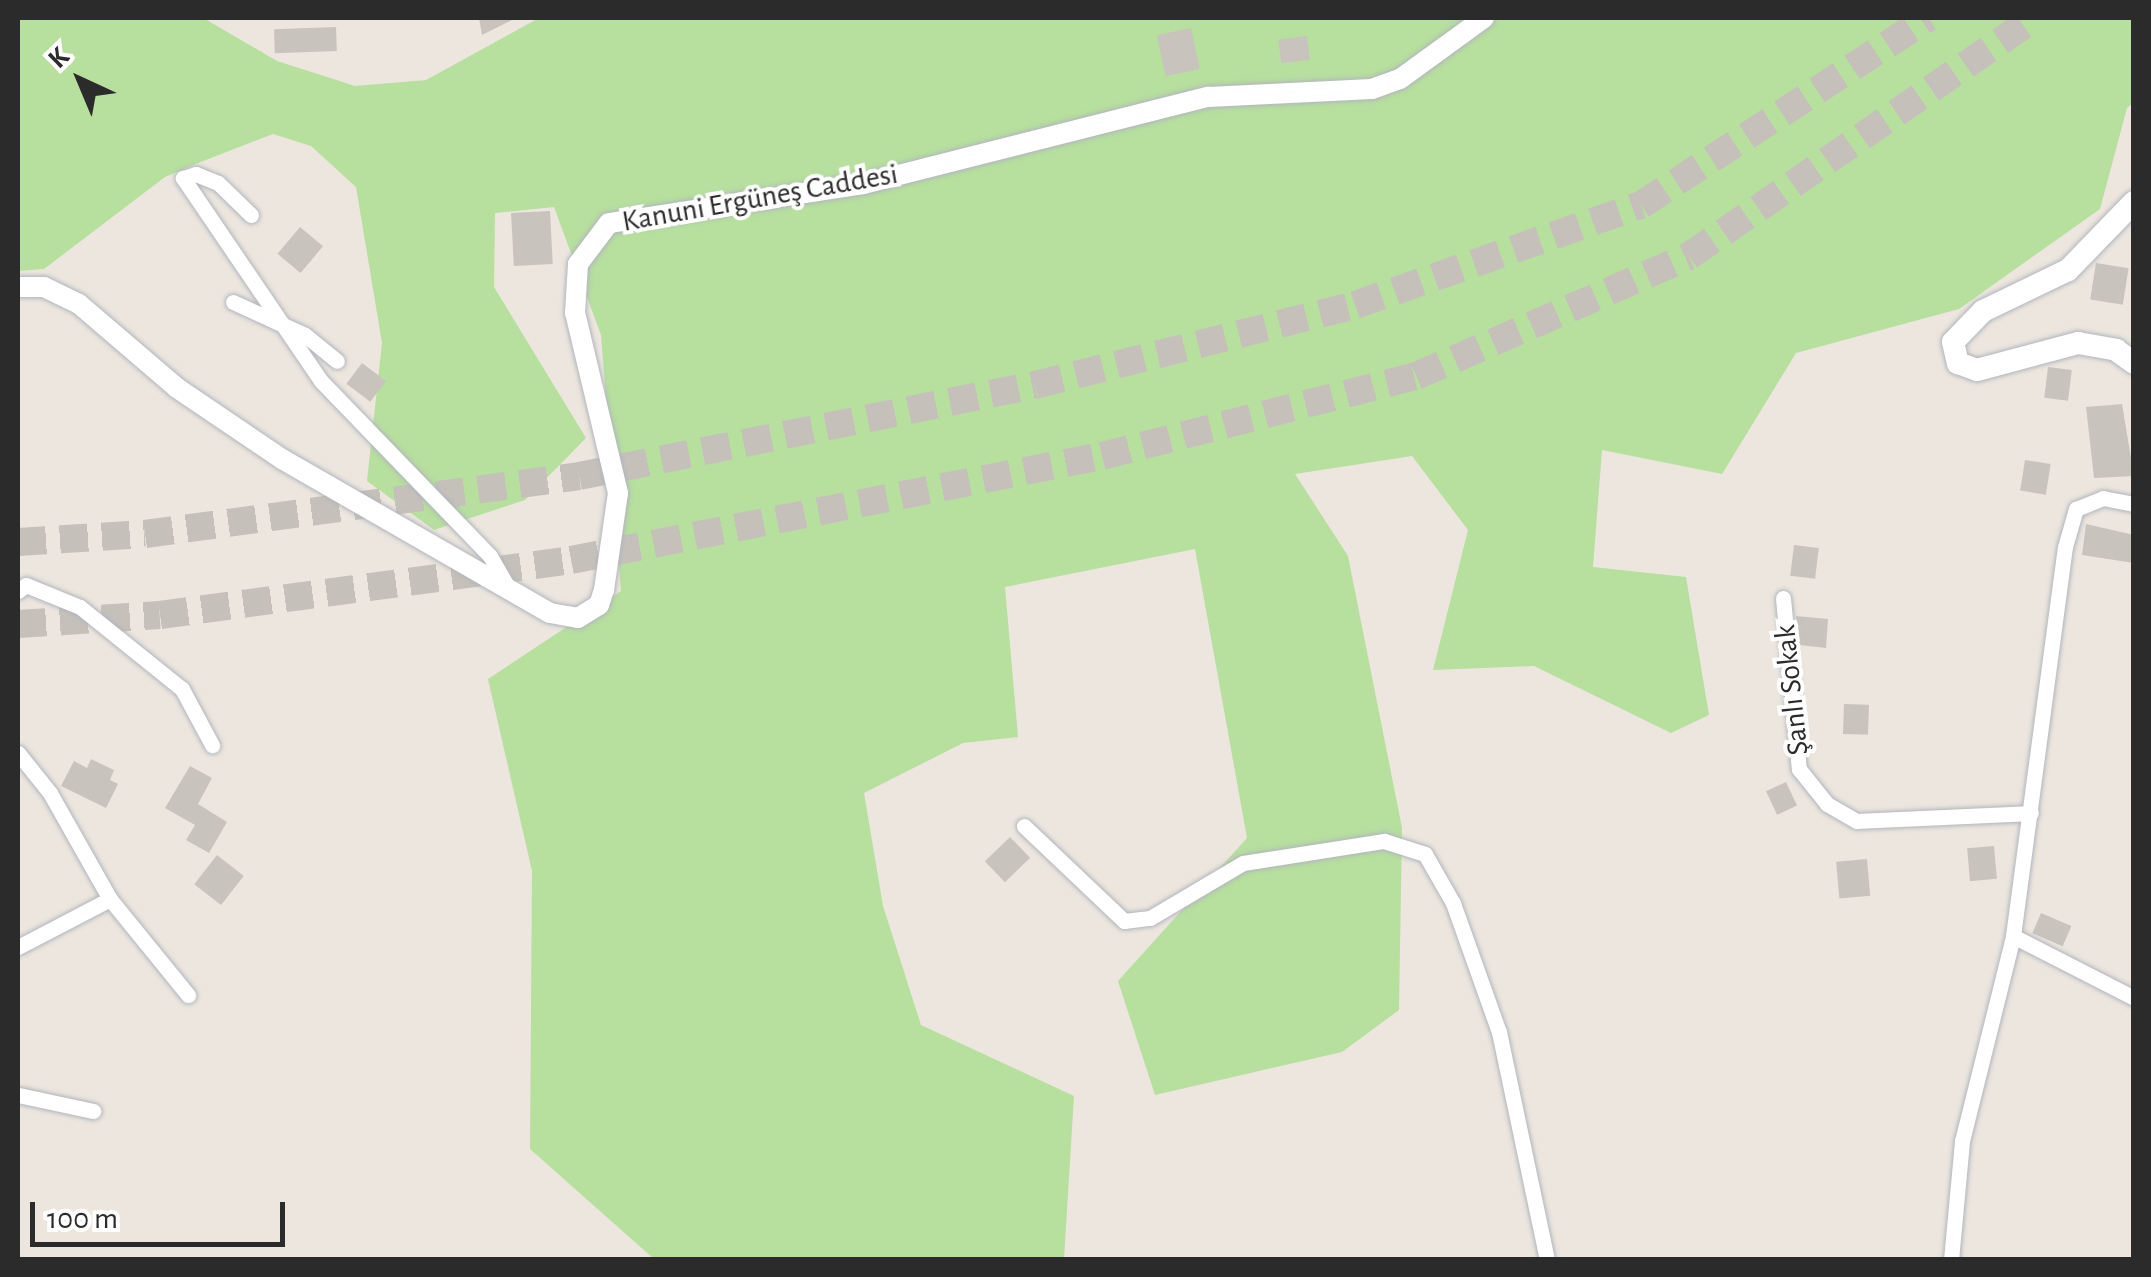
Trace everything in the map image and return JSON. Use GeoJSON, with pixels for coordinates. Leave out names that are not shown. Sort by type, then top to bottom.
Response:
{"type":"FeatureCollection","features":[{"type":"Feature","properties":{"kind":"main road"},"geometry":{"type":"LineString","coordinates":[[2134,202],[2068,270],[1982,311],[1953,342],[1958,363],[1978,370],[2078,343],[2116,350],[2134,363]]}},
{"type":"Feature","properties":{"kind":"street","name":"Kanuni Ergüneş Caddesi"},"geometry":{"type":"LineString","coordinates":[[18,286],[44,287],[79,304],[178,388],[282,459],[550,612],[578,618],[598,605],[604,590],[618,493],[574,312],[578,264],[608,223],[863,184],[1208,98],[1372,89],[1400,79],[1484,18]]}},
{"type":"Feature","properties":{"kind":"street"},"geometry":{"type":"LineString","coordinates":[[252,215],[218,183],[196,174],[183,178],[322,381],[490,556],[508,587]]}},
{"type":"Feature","properties":{"kind":"street"},"geometry":{"type":"LineString","coordinates":[[233,302],[283,323],[337,360]]}},
{"type":"Feature","properties":{"kind":"street"},"geometry":{"type":"LineString","coordinates":[[1951,1260],[1962,1142],[2013,936],[2076,508],[2103,498],[2134,504]]}},
{"type":"Feature","properties":{"kind":"street"},"geometry":{"type":"LineString","coordinates":[[20,587],[80,606],[182,689],[212,745]]}},
{"type":"Feature","properties":{"kind":"street","name":"Şanlı Sokak"},"geometry":{"type":"LineString","coordinates":[[1784,598],[1799,769],[1826,804],[1857,822],[2031,814]]}},
{"type":"Feature","properties":{"kind":"street"},"geometry":{"type":"LineString","coordinates":[[18,753],[50,793],[110,899],[188,994]]}},
{"type":"Feature","properties":{"kind":"street"},"geometry":{"type":"LineString","coordinates":[[1024,826],[1124,921],[1150,918],[1243,863],[1384,841],[1425,854],[1453,903],[1499,1032],[1547,1260]]}},
{"type":"Feature","properties":{"kind":"street"},"geometry":{"type":"LineString","coordinates":[[18,947],[110,899]]}},
{"type":"Feature","properties":{"kind":"street"},"geometry":{"type":"LineString","coordinates":[[2013,936],[2134,998]]}},
{"type":"Feature","properties":{"kind":"street"},"geometry":{"type":"LineString","coordinates":[[18,1095],[93,1111]]}},
{"type":"Feature","properties":{"kind":"green space"},"geometry":{"type":"Polygon","coordinates":[[[18,18],[205,19],[277,61],[355,86],[426,80],[539,18],[2133,18],[2133,103],[2127,108],[2100,209],[1959,309],[1796,353],[1722,474],[1602,450],[1593,567],[1686,577],[1709,715],[1671,733],[1534,666],[1433,670],[1468,530],[1412,456],[1295,474],[1348,556],[1402,828],[1399,1010],[1342,1052],[1155,1095],[1118,981],[1247,838],[1195,549],[1005,587],[1018,737],[963,743],[864,793],[883,906],[921,1025],[1074,1096],[1064,1259],[654,1259],[530,1149],[532,871],[488,679],[621,591],[601,335],[554,207],[495,213],[494,287],[586,438],[525,500],[434,530],[367,481],[382,343],[356,187],[311,146],[273,134],[193,165],[165,177],[44,269],[18,271],[18,18]]]}},
{"type":"Feature","properties":{"kind":"building"},"geometry":{"type":"Polygon","coordinates":[[[479,18],[516,18],[482,35],[479,18]]]}},
{"type":"Feature","properties":{"kind":"building"},"geometry":{"type":"Polygon","coordinates":[[[336,27],[337,51],[275,53],[274,29],[336,27]]]}},
{"type":"Feature","properties":{"kind":"building"},"geometry":{"type":"Polygon","coordinates":[[[1191,28],[1200,69],[1165,76],[1157,35],[1191,28]]]}},
{"type":"Feature","properties":{"kind":"building"},"geometry":{"type":"Polygon","coordinates":[[[1307,36],[1310,60],[1281,63],[1278,40],[1307,36]]]}},
{"type":"Feature","properties":{"kind":"building"},"geometry":{"type":"Polygon","coordinates":[[[550,211],[553,264],[514,266],[511,213],[550,211]]]}},
{"type":"Feature","properties":{"kind":"building"},"geometry":{"type":"Polygon","coordinates":[[[300,227],[323,246],[300,273],[278,254],[300,227]]]}},
{"type":"Feature","properties":{"kind":"building"},"geometry":{"type":"Polygon","coordinates":[[[2096,263],[2129,268],[2123,305],[2090,300],[2096,263]]]}},
{"type":"Feature","properties":{"kind":"building"},"geometry":{"type":"Polygon","coordinates":[[[362,363],[386,381],[370,402],[346,384],[362,363]]]}},
{"type":"Feature","properties":{"kind":"building"},"geometry":{"type":"Polygon","coordinates":[[[2048,367],[2072,370],[2068,401],[2044,398],[2048,367]]]}},
{"type":"Feature","properties":{"kind":"building"},"geometry":{"type":"Polygon","coordinates":[[[2122,404],[2134,476],[2094,478],[2086,407],[2122,404]]]}},
{"type":"Feature","properties":{"kind":"building"},"geometry":{"type":"Polygon","coordinates":[[[2025,460],[2051,464],[2046,495],[2020,491],[2025,460]]]}},
{"type":"Feature","properties":{"kind":"building"},"geometry":{"type":"Polygon","coordinates":[[[2086,524],[2134,535],[2134,563],[2082,555],[2086,524]]]}},
{"type":"Feature","properties":{"kind":"building"},"geometry":{"type":"Polygon","coordinates":[[[1794,545],[1819,548],[1815,579],[1790,576],[1794,545]]]}},
{"type":"Feature","properties":{"kind":"building"},"geometry":{"type":"Polygon","coordinates":[[[1796,616],[1828,619],[1826,648],[1799,645],[1796,616]]]}},
{"type":"Feature","properties":{"kind":"building"},"geometry":{"type":"Polygon","coordinates":[[[1844,704],[1869,705],[1868,735],[1843,734],[1844,704]]]}},
{"type":"Feature","properties":{"kind":"building"},"geometry":{"type":"Polygon","coordinates":[[[91,759],[114,770],[110,780],[118,784],[106,808],[61,786],[74,761],[87,768],[91,759]]]}},
{"type":"Feature","properties":{"kind":"building"},"geometry":{"type":"Polygon","coordinates":[[[190,766],[212,778],[198,804],[227,822],[209,853],[186,840],[195,825],[165,808],[190,766]]]}},
{"type":"Feature","properties":{"kind":"building"},"geometry":{"type":"Polygon","coordinates":[[[1786,782],[1797,806],[1777,815],[1766,791],[1786,782]]]}},
{"type":"Feature","properties":{"kind":"building"},"geometry":{"type":"Polygon","coordinates":[[[1010,837],[1030,858],[1005,882],[985,861],[1010,837]]]}},
{"type":"Feature","properties":{"kind":"building"},"geometry":{"type":"Polygon","coordinates":[[[1994,846],[1997,879],[1970,881],[1967,848],[1994,846]]]}},
{"type":"Feature","properties":{"kind":"building"},"geometry":{"type":"Polygon","coordinates":[[[217,855],[244,876],[221,905],[194,884],[217,855]]]}},
{"type":"Feature","properties":{"kind":"building"},"geometry":{"type":"Polygon","coordinates":[[[1867,859],[1870,896],[1839,899],[1836,862],[1867,859]]]}},
{"type":"Feature","properties":{"kind":"building"},"geometry":{"type":"Polygon","coordinates":[[[2041,913],[2071,926],[2063,946],[2032,933],[2041,913]]]}},
{"type":"Feature","properties":{"kind":"tunnel"},"geometry":{"type":"LineString","coordinates":[[18,542],[145,534],[579,476],[1035,385],[1355,305],[1641,205],[1928,18]]}},
{"type":"Feature","properties":{"kind":"tunnel"},"geometry":{"type":"LineString","coordinates":[[18,624],[160,615],[571,560],[1102,456],[1416,376],[1689,256],[2034,18]]}}]}
